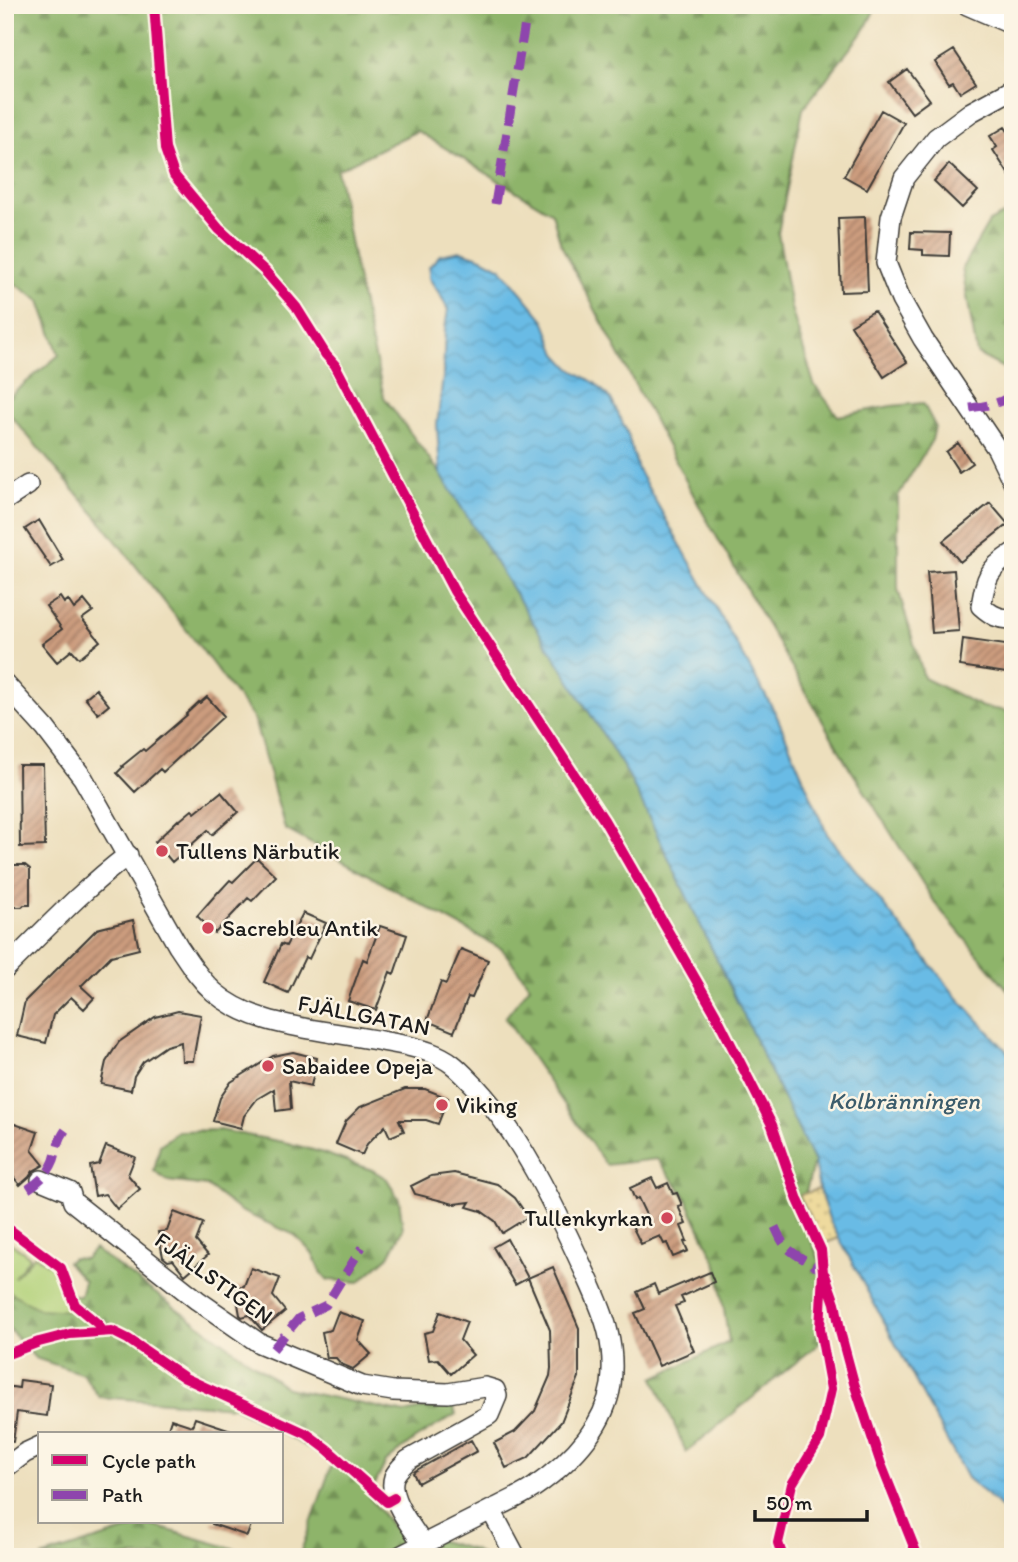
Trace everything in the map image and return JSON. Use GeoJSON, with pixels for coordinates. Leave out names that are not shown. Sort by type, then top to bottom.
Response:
{"type":"FeatureCollection","features":[{"type":"Feature","properties":{"kind":"street"},"geometry":{"type":"LineString","coordinates":[[967,5],[1013,26]]}},
{"type":"Feature","properties":{"kind":"street"},"geometry":{"type":"LineString","coordinates":[[1013,89],[971,112],[936,138],[904,178],[891,218],[886,263],[901,300],[923,339],[997,449],[1013,482]]}},
{"type":"Feature","properties":{"kind":"street"},"geometry":{"type":"LineString","coordinates":[[5,500],[28,485]]}},
{"type":"Feature","properties":{"kind":"street"},"geometry":{"type":"LineString","coordinates":[[1013,553],[1001,561],[988,576],[981,606],[990,614],[1006,620],[1013,618]]}},
{"type":"Feature","properties":{"kind":"street","name":"FJÄLLGATAN"},"geometry":{"type":"LineString","coordinates":[[5,684],[45,728],[83,778],[178,946],[215,992],[244,1011],[276,1023],[408,1045],[426,1050],[453,1064],[499,1115],[559,1214],[609,1332],[611,1385],[603,1412],[591,1435],[572,1457],[533,1488],[398,1557]]}},
{"type":"Feature","properties":{"kind":"street"},"geometry":{"type":"LineString","coordinates":[[5,969],[104,873],[128,855]]}},
{"type":"Feature","properties":{"kind":"street","name":"FJÄLLSTIGEN"},"geometry":{"type":"LineString","coordinates":[[41,1180],[70,1192],[73,1202],[197,1300],[259,1343],[362,1386],[394,1391],[447,1393],[485,1387],[495,1390],[497,1396],[489,1415],[408,1460],[394,1477],[394,1498],[422,1544]]}},
{"type":"Feature","properties":{"kind":"street"},"geometry":{"type":"LineString","coordinates":[[5,1468],[24,1453],[38,1447]]}},
{"type":"Feature","properties":{"kind":"street"},"geometry":{"type":"LineString","coordinates":[[491,1510],[516,1557]]}},
{"type":"Feature","properties":{"kind":"green space"},"geometry":{"type":"Polygon","coordinates":[[[5,5],[877,5],[865,29],[803,109],[778,233],[791,308],[814,384],[838,416],[923,403],[935,426],[932,440],[898,496],[898,589],[924,678],[982,707],[1013,712],[1013,996],[937,906],[846,762],[703,513],[561,245],[552,213],[417,131],[337,170],[356,273],[384,397],[440,473],[629,776],[814,1162],[800,1213],[823,1268],[822,1341],[686,1452],[654,1378],[729,1342],[717,1265],[685,1196],[657,1159],[606,1165],[505,1018],[530,986],[502,949],[285,829],[254,719],[101,522],[5,409],[5,400],[59,355],[40,301],[5,277],[5,5]]]}},
{"type":"Feature","properties":{"kind":"green space"},"geometry":{"type":"Polygon","coordinates":[[[1013,210],[1013,373],[977,354],[962,268],[989,222],[1013,210]]]}},
{"type":"Feature","properties":{"kind":"green space"},"geometry":{"type":"Polygon","coordinates":[[[220,1130],[320,1152],[372,1170],[387,1179],[399,1199],[403,1229],[389,1256],[359,1282],[328,1280],[320,1271],[313,1254],[295,1235],[240,1211],[207,1186],[168,1181],[154,1171],[160,1145],[178,1131],[220,1130]]]}},
{"type":"Feature","properties":{"kind":"green space"},"geometry":{"type":"Polygon","coordinates":[[[5,1239],[30,1257],[14,1278],[35,1255],[60,1273],[75,1311],[39,1309],[5,1289],[5,1239]]]}},
{"type":"Feature","properties":{"kind":"green space"},"geometry":{"type":"Polygon","coordinates":[[[94,1249],[287,1388],[405,1413],[451,1402],[456,1414],[415,1439],[386,1462],[369,1496],[393,1528],[474,1550],[485,1557],[41,1557],[147,1524],[249,1553],[300,1554],[333,1461],[234,1407],[99,1397],[83,1374],[35,1358],[5,1324],[5,1303],[20,1286],[80,1296],[84,1281],[67,1262],[73,1258],[85,1259],[94,1249]]]}},
{"type":"Feature","properties":{"kind":"sand"},"geometry":{"type":"Polygon","coordinates":[[[819,1189],[839,1238],[823,1244],[799,1195],[819,1189]]]}},
{"type":"Feature","properties":{"kind":"water","name":"Kolbränningen"},"geometry":{"type":"Polygon","coordinates":[[[461,251],[501,268],[544,320],[557,354],[571,369],[595,383],[611,399],[627,432],[638,470],[776,714],[827,834],[956,996],[1013,1058],[1013,1521],[967,1478],[830,1221],[819,1189],[814,1162],[629,776],[440,473],[437,425],[448,310],[429,278],[429,267],[440,255],[461,251]]]}},
{"type":"Feature","properties":{"kind":"building"},"geometry":{"type":"Polygon","coordinates":[[[954,50],[976,83],[960,93],[953,82],[949,84],[935,62],[954,50]]]}},
{"type":"Feature","properties":{"kind":"building"},"geometry":{"type":"Polygon","coordinates":[[[907,69],[930,100],[912,113],[889,82],[907,69]]]}},
{"type":"Feature","properties":{"kind":"building"},"geometry":{"type":"Polygon","coordinates":[[[881,110],[904,123],[867,189],[844,176],[881,110]]]}},
{"type":"Feature","properties":{"kind":"building"},"geometry":{"type":"Polygon","coordinates":[[[1005,127],[1013,139],[1013,181],[993,150],[997,147],[990,136],[1005,127]]]}},
{"type":"Feature","properties":{"kind":"building"},"geometry":{"type":"Polygon","coordinates":[[[949,164],[978,191],[962,208],[934,181],[949,164]]]}},
{"type":"Feature","properties":{"kind":"building"},"geometry":{"type":"Polygon","coordinates":[[[865,217],[868,291],[841,292],[838,218],[865,217]]]}},
{"type":"Feature","properties":{"kind":"building"},"geometry":{"type":"Polygon","coordinates":[[[911,232],[950,233],[949,256],[923,255],[923,250],[910,249],[911,232]]]}},
{"type":"Feature","properties":{"kind":"building"},"geometry":{"type":"Polygon","coordinates":[[[874,311],[907,362],[884,377],[851,325],[874,311]]]}},
{"type":"Feature","properties":{"kind":"building"},"geometry":{"type":"Polygon","coordinates":[[[958,443],[972,463],[959,472],[946,452],[958,443]]]}},
{"type":"Feature","properties":{"kind":"building"},"geometry":{"type":"Polygon","coordinates":[[[990,503],[1008,524],[960,562],[943,541],[990,503]]]}},
{"type":"Feature","properties":{"kind":"building"},"geometry":{"type":"Polygon","coordinates":[[[39,520],[63,560],[51,567],[25,529],[39,520]]]}},
{"type":"Feature","properties":{"kind":"building"},"geometry":{"type":"Polygon","coordinates":[[[954,570],[959,631],[932,633],[927,572],[954,570]]]}},
{"type":"Feature","properties":{"kind":"building"},"geometry":{"type":"Polygon","coordinates":[[[60,597],[64,603],[68,600],[74,609],[84,600],[93,611],[82,619],[100,641],[79,658],[72,650],[57,662],[42,644],[62,629],[46,606],[60,597]]]}},
{"type":"Feature","properties":{"kind":"building"},"geometry":{"type":"Polygon","coordinates":[[[963,639],[1013,646],[1013,674],[960,666],[963,639]]]}},
{"type":"Feature","properties":{"kind":"building"},"geometry":{"type":"Polygon","coordinates":[[[96,689],[109,705],[98,714],[85,698],[96,689]]]}},
{"type":"Feature","properties":{"kind":"building"},"geometry":{"type":"Polygon","coordinates":[[[207,697],[224,716],[163,772],[160,769],[135,792],[117,773],[122,766],[143,749],[145,751],[207,697]]]}},
{"type":"Feature","properties":{"kind":"building"},"geometry":{"type":"Polygon","coordinates":[[[19,765],[43,765],[45,846],[20,847],[19,765]]]}},
{"type":"Feature","properties":{"kind":"building"},"geometry":{"type":"Polygon","coordinates":[[[221,792],[238,812],[212,835],[208,830],[172,862],[155,842],[178,820],[192,810],[195,813],[221,792]]]}},
{"type":"Feature","properties":{"kind":"building"},"geometry":{"type":"Polygon","coordinates":[[[257,858],[276,876],[252,901],[248,898],[215,933],[197,916],[230,880],[233,882],[257,858]]]}},
{"type":"Feature","properties":{"kind":"building"},"geometry":{"type":"Polygon","coordinates":[[[5,865],[25,865],[30,869],[30,905],[5,907],[5,865]]]}},
{"type":"Feature","properties":{"kind":"building"},"geometry":{"type":"Polygon","coordinates":[[[303,913],[326,923],[309,959],[305,957],[288,993],[264,982],[281,944],[286,946],[303,913]]]}},
{"type":"Feature","properties":{"kind":"building"},"geometry":{"type":"Polygon","coordinates":[[[133,920],[139,949],[111,956],[81,986],[94,998],[84,1009],[71,997],[53,1015],[46,1043],[17,1036],[25,1001],[97,929],[133,920]]]}},
{"type":"Feature","properties":{"kind":"building"},"geometry":{"type":"Polygon","coordinates":[[[380,926],[407,935],[394,974],[390,972],[376,1010],[348,1001],[363,959],[367,961],[380,926]]]}},
{"type":"Feature","properties":{"kind":"building"},"geometry":{"type":"Polygon","coordinates":[[[461,949],[488,960],[472,998],[468,997],[454,1032],[427,1021],[441,982],[446,984],[461,949]]]}},
{"type":"Feature","properties":{"kind":"building"},"geometry":{"type":"Polygon","coordinates":[[[178,1011],[201,1015],[193,1061],[182,1061],[181,1042],[166,1046],[143,1062],[134,1076],[131,1090],[101,1084],[106,1062],[119,1042],[155,1017],[178,1011]]]}},
{"type":"Feature","properties":{"kind":"building"},"geometry":{"type":"Polygon","coordinates":[[[293,1052],[317,1058],[311,1086],[289,1081],[291,1109],[276,1111],[274,1089],[257,1099],[244,1116],[241,1128],[213,1121],[220,1098],[231,1082],[273,1056],[293,1052]]]}},
{"type":"Feature","properties":{"kind":"building"},"geometry":{"type":"Polygon","coordinates":[[[405,1089],[425,1089],[448,1098],[438,1124],[426,1120],[399,1120],[404,1131],[390,1137],[385,1126],[367,1144],[362,1155],[336,1144],[346,1121],[360,1107],[405,1089]]]}},
{"type":"Feature","properties":{"kind":"building"},"geometry":{"type":"Polygon","coordinates":[[[9,1122],[38,1132],[32,1150],[44,1165],[33,1171],[20,1185],[5,1167],[5,1132],[9,1122]]]}},
{"type":"Feature","properties":{"kind":"building"},"geometry":{"type":"Polygon","coordinates":[[[106,1146],[135,1157],[128,1175],[140,1189],[117,1209],[105,1194],[95,1196],[90,1166],[99,1164],[106,1146]]]}},
{"type":"Feature","properties":{"kind":"building"},"geometry":{"type":"Polygon","coordinates":[[[454,1173],[497,1184],[515,1198],[528,1217],[502,1233],[495,1221],[481,1211],[467,1207],[470,1202],[454,1204],[415,1194],[411,1186],[431,1176],[454,1173]]]}},
{"type":"Feature","properties":{"kind":"building","name":"Tullenkyrkan"},"geometry":{"type":"Polygon","coordinates":[[[652,1178],[657,1188],[668,1183],[673,1194],[677,1193],[682,1205],[678,1206],[686,1224],[681,1226],[688,1251],[673,1257],[667,1243],[664,1244],[660,1236],[641,1244],[632,1226],[648,1219],[630,1188],[652,1178]]]}},
{"type":"Feature","properties":{"kind":"building"},"geometry":{"type":"Polygon","coordinates":[[[174,1212],[203,1223],[196,1241],[208,1255],[185,1275],[173,1260],[168,1261],[163,1257],[158,1232],[167,1231],[174,1212]]]}},
{"type":"Feature","properties":{"kind":"building"},"geometry":{"type":"Polygon","coordinates":[[[507,1239],[528,1278],[515,1285],[493,1247],[507,1239]]]}},
{"type":"Feature","properties":{"kind":"building"},"geometry":{"type":"Polygon","coordinates":[[[553,1267],[579,1328],[579,1377],[561,1422],[528,1458],[506,1468],[494,1443],[515,1432],[535,1411],[551,1368],[550,1330],[528,1278],[553,1267]]]}},
{"type":"Feature","properties":{"kind":"building"},"geometry":{"type":"Polygon","coordinates":[[[251,1268],[280,1278],[273,1296],[285,1311],[262,1330],[249,1315],[240,1315],[235,1287],[244,1286],[251,1268]]]}},
{"type":"Feature","properties":{"kind":"building"},"geometry":{"type":"Polygon","coordinates":[[[710,1272],[714,1282],[681,1297],[684,1303],[675,1306],[694,1351],[659,1366],[635,1313],[645,1309],[637,1292],[654,1284],[658,1294],[710,1272]]]}},
{"type":"Feature","properties":{"kind":"building"},"geometry":{"type":"Polygon","coordinates":[[[338,1312],[365,1321],[358,1340],[371,1354],[353,1369],[341,1364],[336,1358],[327,1358],[322,1332],[331,1330],[338,1312]]]}},
{"type":"Feature","properties":{"kind":"building"},"geometry":{"type":"Polygon","coordinates":[[[440,1312],[467,1322],[460,1340],[473,1355],[451,1374],[438,1359],[429,1360],[424,1333],[433,1331],[440,1312]]]}},
{"type":"Feature","properties":{"kind":"building"},"geometry":{"type":"Polygon","coordinates":[[[20,1380],[51,1384],[47,1416],[17,1412],[13,1442],[5,1441],[5,1386],[19,1388],[20,1380]]]}},
{"type":"Feature","properties":{"kind":"building"},"geometry":{"type":"Polygon","coordinates":[[[195,1418],[237,1432],[167,1432],[171,1419],[192,1426],[195,1418]]]}},
{"type":"Feature","properties":{"kind":"building"},"geometry":{"type":"Polygon","coordinates":[[[471,1440],[477,1451],[418,1483],[413,1473],[415,1471],[471,1440]]]}},
{"type":"Feature","properties":{"kind":"building"},"geometry":{"type":"Polygon","coordinates":[[[212,1524],[251,1524],[247,1536],[212,1524]]]}},
{"type":"Feature","properties":{"kind":"marked path"},"geometry":{"type":"LineString","coordinates":[[495,204],[528,5]]}},
{"type":"Feature","properties":{"kind":"marked path"},"geometry":{"type":"LineString","coordinates":[[970,408],[999,402],[1013,393]]}},
{"type":"Feature","properties":{"kind":"marked path"},"geometry":{"type":"LineString","coordinates":[[28,1189],[49,1169],[67,1128]]}},
{"type":"Feature","properties":{"kind":"marked path"},"geometry":{"type":"LineString","coordinates":[[775,1227],[788,1248],[823,1272]]}},
{"type":"Feature","properties":{"kind":"marked path"},"geometry":{"type":"LineString","coordinates":[[273,1349],[299,1318],[326,1305],[362,1247]]}},
{"type":"Feature","properties":{"kind":"cycle path"},"geometry":{"type":"LineString","coordinates":[[154,5],[165,149],[174,175],[219,229],[265,271],[296,307],[335,365],[454,591],[604,820],[715,1013],[772,1125],[798,1200],[821,1250],[823,1272],[820,1329],[831,1389],[820,1438],[792,1484],[778,1543],[783,1557]]}},
{"type":"Feature","properties":{"kind":"cycle path"},"geometry":{"type":"LineString","coordinates":[[5,1226],[61,1268],[75,1305],[98,1324],[102,1331]]}},
{"type":"Feature","properties":{"kind":"cycle path"},"geometry":{"type":"LineString","coordinates":[[825,1275],[835,1303],[854,1383],[881,1464],[918,1557]]}},
{"type":"Feature","properties":{"kind":"cycle path"},"geometry":{"type":"LineString","coordinates":[[5,1355],[70,1334],[112,1331],[185,1378],[307,1434],[387,1502],[394,1498]]}},
{"type":"Feature","properties":{"kind":"place","name":"Tullens Närbutik"},"geometry":{"type":"Point","coordinates":[162,851]}},
{"type":"Feature","properties":{"kind":"place","name":"Sacrebleu Antik"},"geometry":{"type":"Point","coordinates":[208,928]}},
{"type":"Feature","properties":{"kind":"place","name":"Sabaidee Opeja"},"geometry":{"type":"Point","coordinates":[268,1066]}},
{"type":"Feature","properties":{"kind":"place","name":"Viking"},"geometry":{"type":"Point","coordinates":[442,1105]}},
{"type":"Feature","properties":{"kind":"place","name":"Tullenkyrkan"},"geometry":{"type":"Point","coordinates":[667,1218]}}]}
